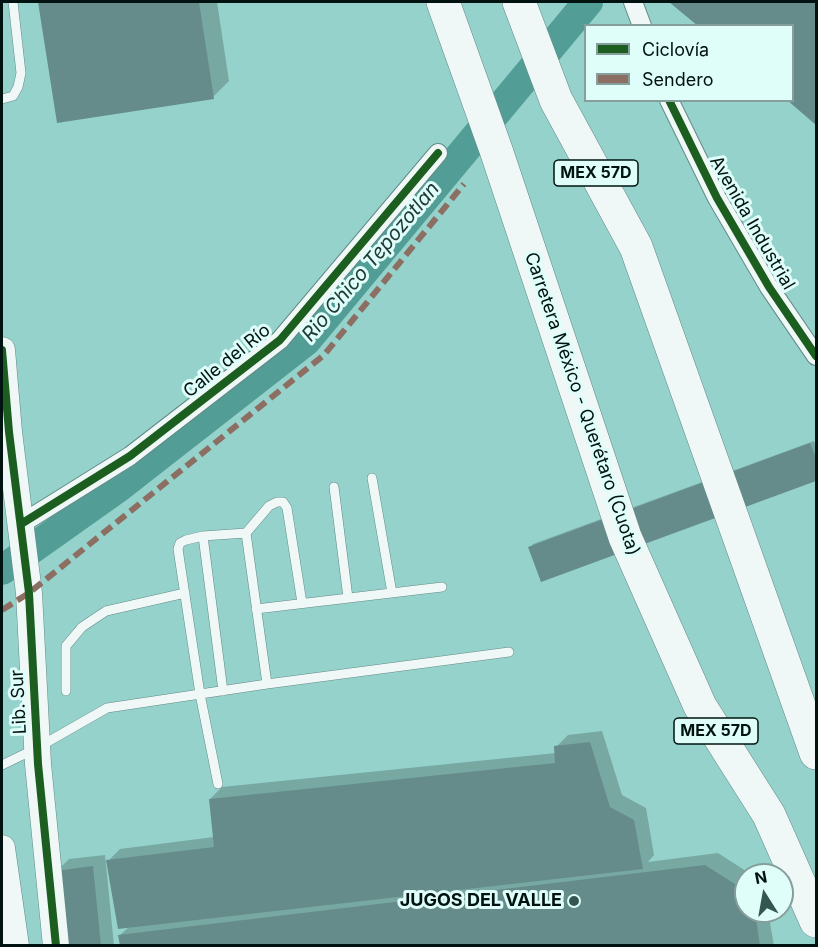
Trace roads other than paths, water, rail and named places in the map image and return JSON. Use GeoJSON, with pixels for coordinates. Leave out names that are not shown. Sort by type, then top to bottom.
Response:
{"type":"FeatureCollection","features":[{"type":"Feature","properties":{"kind":"highway","name":"Carretera México - Querétaro (Cuota)"},"geometry":{"type":"LineString","coordinates":[[443,2],[477,93],[625,537],[700,706],[769,815],[816,921]]}},
{"type":"Feature","properties":{"kind":"highway","name":"MEX 57D"},"geometry":{"type":"LineString","coordinates":[[519,2],[556,100],[636,247],[816,753]]}},
{"type":"Feature","properties":{"kind":"street"},"geometry":{"type":"LineString","coordinates":[[634,2],[641,24]]}},
{"type":"Feature","properties":{"kind":"street","name":"Avenida Industrial"},"geometry":{"type":"LineString","coordinates":[[670,102],[717,198],[769,287],[816,356]]}},
{"type":"Feature","properties":{"kind":"street","name":"Calle del Río"},"geometry":{"type":"LineString","coordinates":[[22,528],[130,456],[279,340],[438,153]]}},
{"type":"Feature","properties":{"kind":"street","name":"Lib. Sur"},"geometry":{"type":"LineString","coordinates":[[2,350],[5,432],[22,528],[37,748],[56,945]]}},
{"type":"Feature","properties":{"kind":"street"},"geometry":{"type":"LineString","coordinates":[[2,848],[16,945]]}},
{"type":"Feature","properties":{"kind":"lane"},"geometry":{"type":"LineString","coordinates":[[2,99],[12,96],[18,87],[21,73],[13,2]]}},
{"type":"Feature","properties":{"kind":"lane"},"geometry":{"type":"LineString","coordinates":[[372,478],[392,593]]}},
{"type":"Feature","properties":{"kind":"lane"},"geometry":{"type":"LineString","coordinates":[[334,487],[348,598]]}},
{"type":"Feature","properties":{"kind":"lane"},"geometry":{"type":"LineString","coordinates":[[218,784],[200,694],[178,549],[180,543],[203,536],[246,533],[269,506],[283,502],[287,508],[302,603]]}},
{"type":"Feature","properties":{"kind":"lane"},"geometry":{"type":"LineString","coordinates":[[246,533],[267,684]]}},
{"type":"Feature","properties":{"kind":"lane"},"geometry":{"type":"LineString","coordinates":[[203,536],[223,691]]}},
{"type":"Feature","properties":{"kind":"lane"},"geometry":{"type":"LineString","coordinates":[[256,609],[442,587]]}},
{"type":"Feature","properties":{"kind":"lane"},"geometry":{"type":"LineString","coordinates":[[66,692],[66,646],[81,627],[106,611],[185,593]]}},
{"type":"Feature","properties":{"kind":"lane"},"geometry":{"type":"LineString","coordinates":[[2,765],[107,708],[509,652]]}},
{"type":"Feature","properties":{"kind":"waterway","name":"Rio Chico Tepozotlan"},"geometry":{"type":"LineString","coordinates":[[2,570],[119,487],[306,341],[588,2]]}},
{"type":"Feature","properties":{"kind":"place","name":"JUGOS DEL VALLE"},"geometry":{"type":"Point","coordinates":[574,901]}}]}
